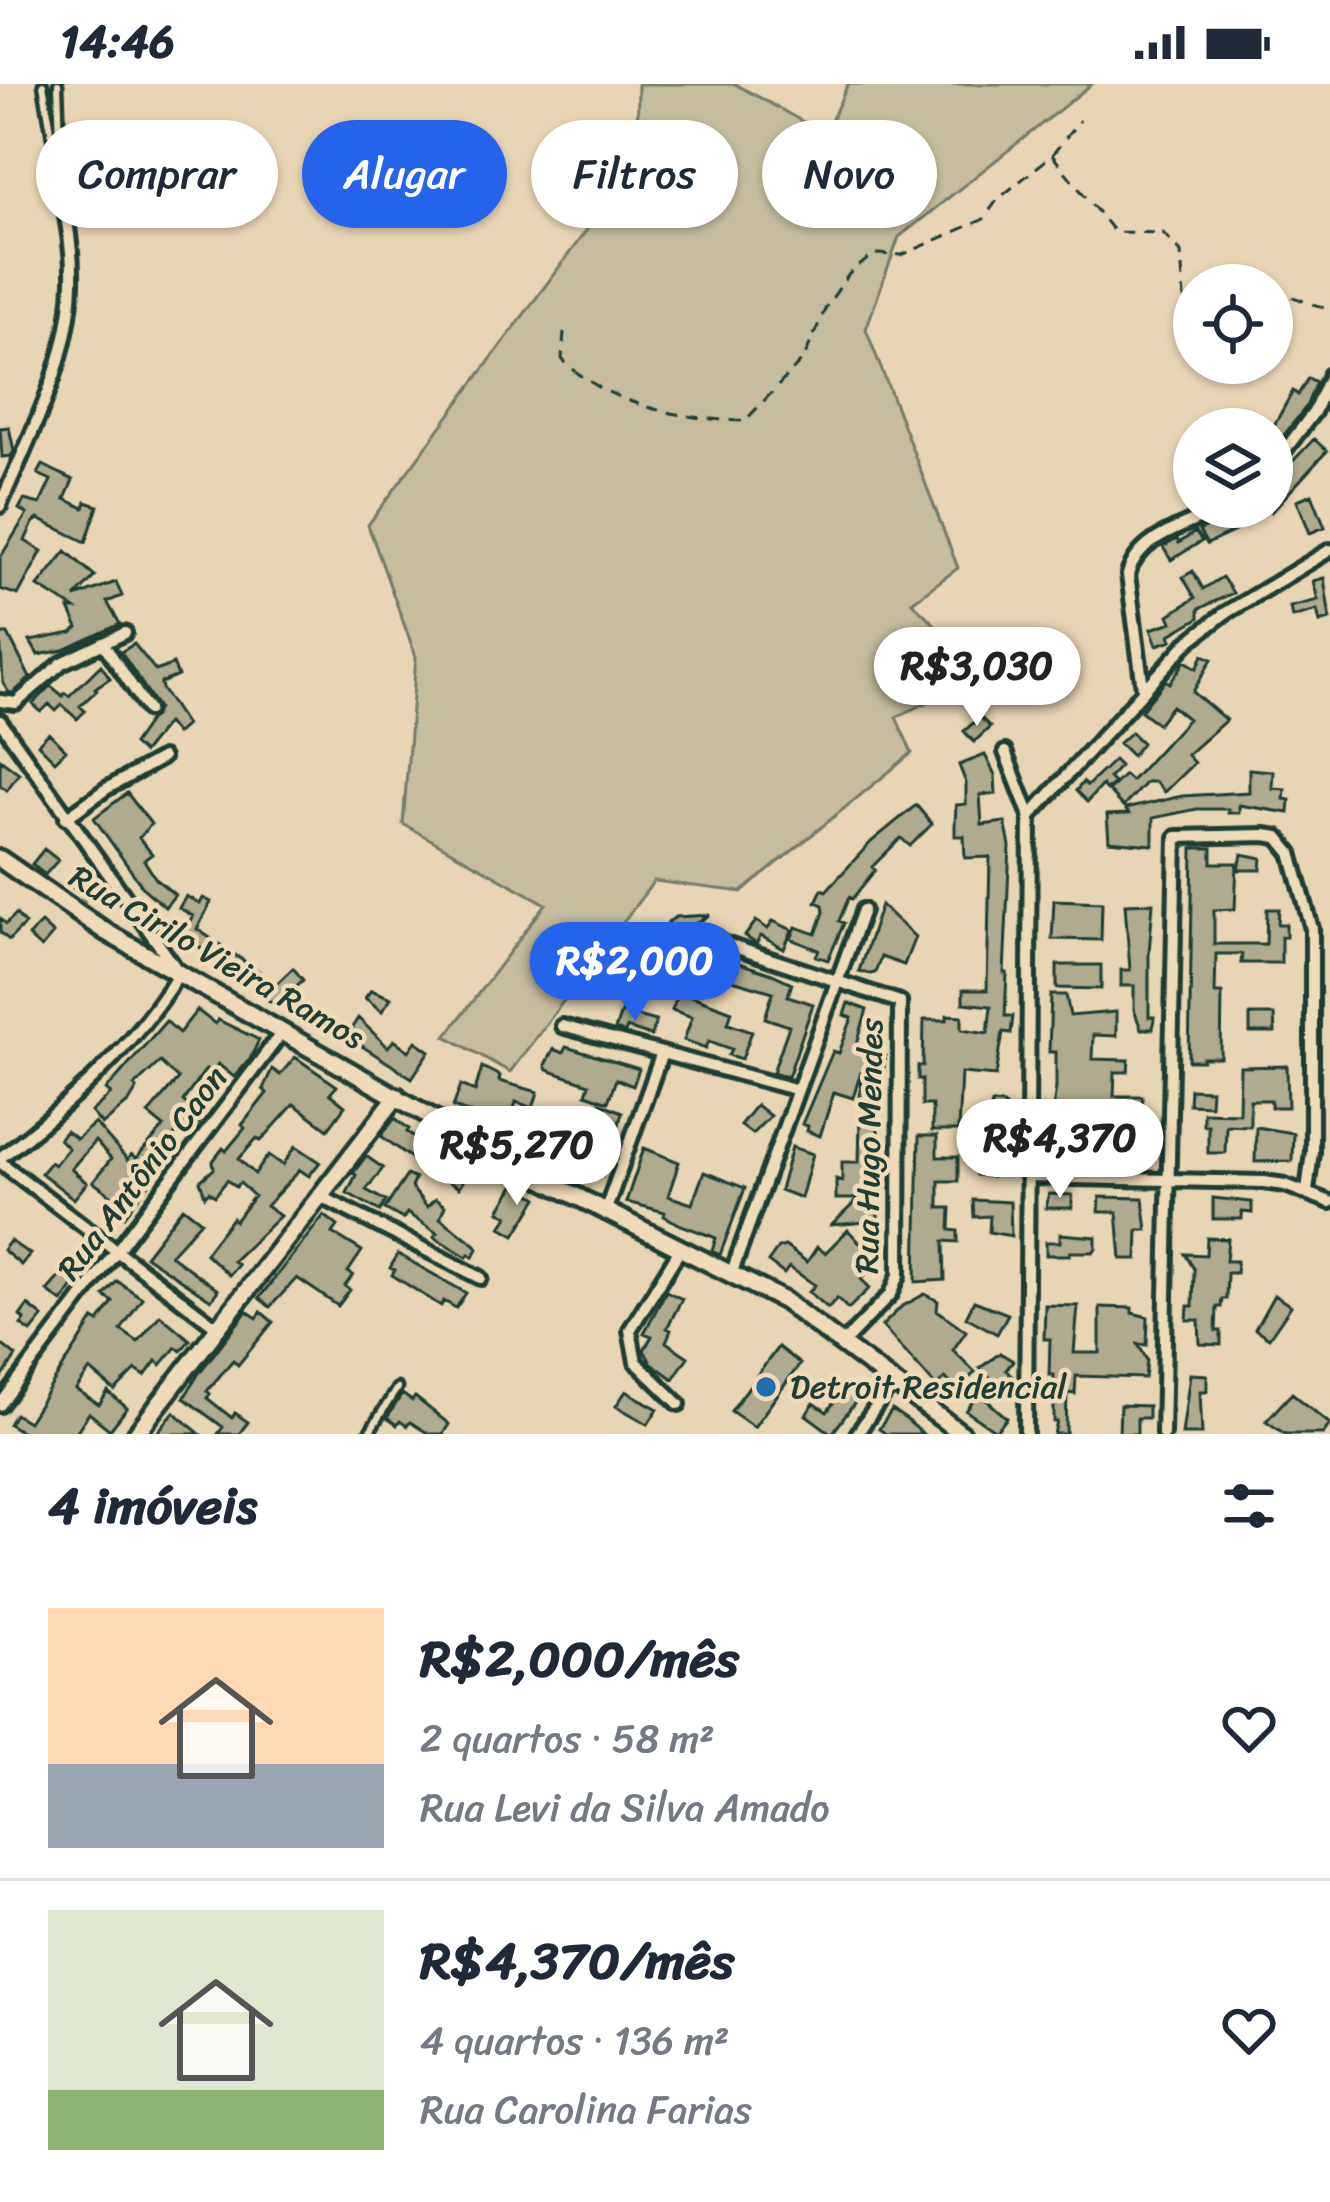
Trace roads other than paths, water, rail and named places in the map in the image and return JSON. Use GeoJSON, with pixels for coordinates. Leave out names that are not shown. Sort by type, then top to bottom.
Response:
{"type":"FeatureCollection","features":[{"type":"Feature","properties":{"kind":"main road","name":"Rua Cirilo Vieira Ramos"},"geometry":{"type":"LineString","coordinates":[[0,859],[71,911],[397,1096],[605,1212],[783,1300],[962,1434]]}},
{"type":"Feature","properties":{"kind":"main road"},"geometry":{"type":"LineString","coordinates":[[136,1434],[397,1096]]}},
{"type":"Feature","properties":{"kind":"street"},"geometry":{"type":"LineString","coordinates":[[0,506],[53,378],[70,310],[68,228]]}},
{"type":"Feature","properties":{"kind":"street"},"geometry":{"type":"LineString","coordinates":[[1293,440],[1314,412],[1330,375]]}},
{"type":"Feature","properties":{"kind":"street"},"geometry":{"type":"LineString","coordinates":[[1143,688],[1128,574],[1132,561],[1156,539],[1179,528]]}},
{"type":"Feature","properties":{"kind":"street"},"geometry":{"type":"LineString","coordinates":[[1030,815],[1143,688],[1206,627],[1330,550]]}},
{"type":"Feature","properties":{"kind":"street"},"geometry":{"type":"LineString","coordinates":[[0,701],[16,703],[62,663],[125,633]]}},
{"type":"Feature","properties":{"kind":"street"},"geometry":{"type":"LineString","coordinates":[[103,644],[148,710]]}},
{"type":"Feature","properties":{"kind":"street"},"geometry":{"type":"LineString","coordinates":[[0,721],[179,973],[158,1007],[118,1054],[68,1104],[0,1160],[218,1328]]}},
{"type":"Feature","properties":{"kind":"street"},"geometry":{"type":"LineString","coordinates":[[1005,752],[1030,815],[1026,1434]]}},
{"type":"Feature","properties":{"kind":"street"},"geometry":{"type":"LineString","coordinates":[[66,818],[162,758]]}},
{"type":"Feature","properties":{"kind":"street"},"geometry":{"type":"LineString","coordinates":[[1163,1434],[1176,837],[1278,837],[1291,854],[1312,929],[1312,1151],[1307,1192]]}},
{"type":"Feature","properties":{"kind":"street"},"geometry":{"type":"LineString","coordinates":[[732,1272],[863,910]]}},
{"type":"Feature","properties":{"kind":"street"},"geometry":{"type":"LineString","coordinates":[[701,936],[838,982]]}},
{"type":"Feature","properties":{"kind":"street","name":"Rua Hugo Mendes"},"geometry":{"type":"LineString","coordinates":[[838,982],[899,1002],[899,1275],[891,1294],[843,1343]]}},
{"type":"Feature","properties":{"kind":"street"},"geometry":{"type":"LineString","coordinates":[[562,1026],[798,1090]]}},
{"type":"Feature","properties":{"kind":"street","name":"Rua Antônio Caon"},"geometry":{"type":"LineString","coordinates":[[0,1405],[284,1030]]}},
{"type":"Feature","properties":{"kind":"street"},"geometry":{"type":"LineString","coordinates":[[605,1212],[662,1053]]}},
{"type":"Feature","properties":{"kind":"street"},"geometry":{"type":"LineString","coordinates":[[1028,1177],[1264,1182],[1330,1202]]}},
{"type":"Feature","properties":{"kind":"street"},"geometry":{"type":"LineString","coordinates":[[320,1196],[481,1278]]}},
{"type":"Feature","properties":{"kind":"street"},"geometry":{"type":"LineString","coordinates":[[679,1404],[636,1362],[630,1330],[681,1248]]}},
{"type":"Feature","properties":{"kind":"street"},"geometry":{"type":"LineString","coordinates":[[857,1434],[893,1382]]}},
{"type":"Feature","properties":{"kind":"lane"},"geometry":{"type":"LineString","coordinates":[[43,84],[49,120]]}},
{"type":"Feature","properties":{"kind":"lane"},"geometry":{"type":"LineString","coordinates":[[58,84],[59,120]]}},
{"type":"Feature","properties":{"kind":"lane"},"geometry":{"type":"LineString","coordinates":[[368,1434],[397,1388]]}},
{"type":"Feature","properties":{"kind":"place","name":"Detroit Residencial"},"geometry":{"type":"Point","coordinates":[766,1387]}}]}
